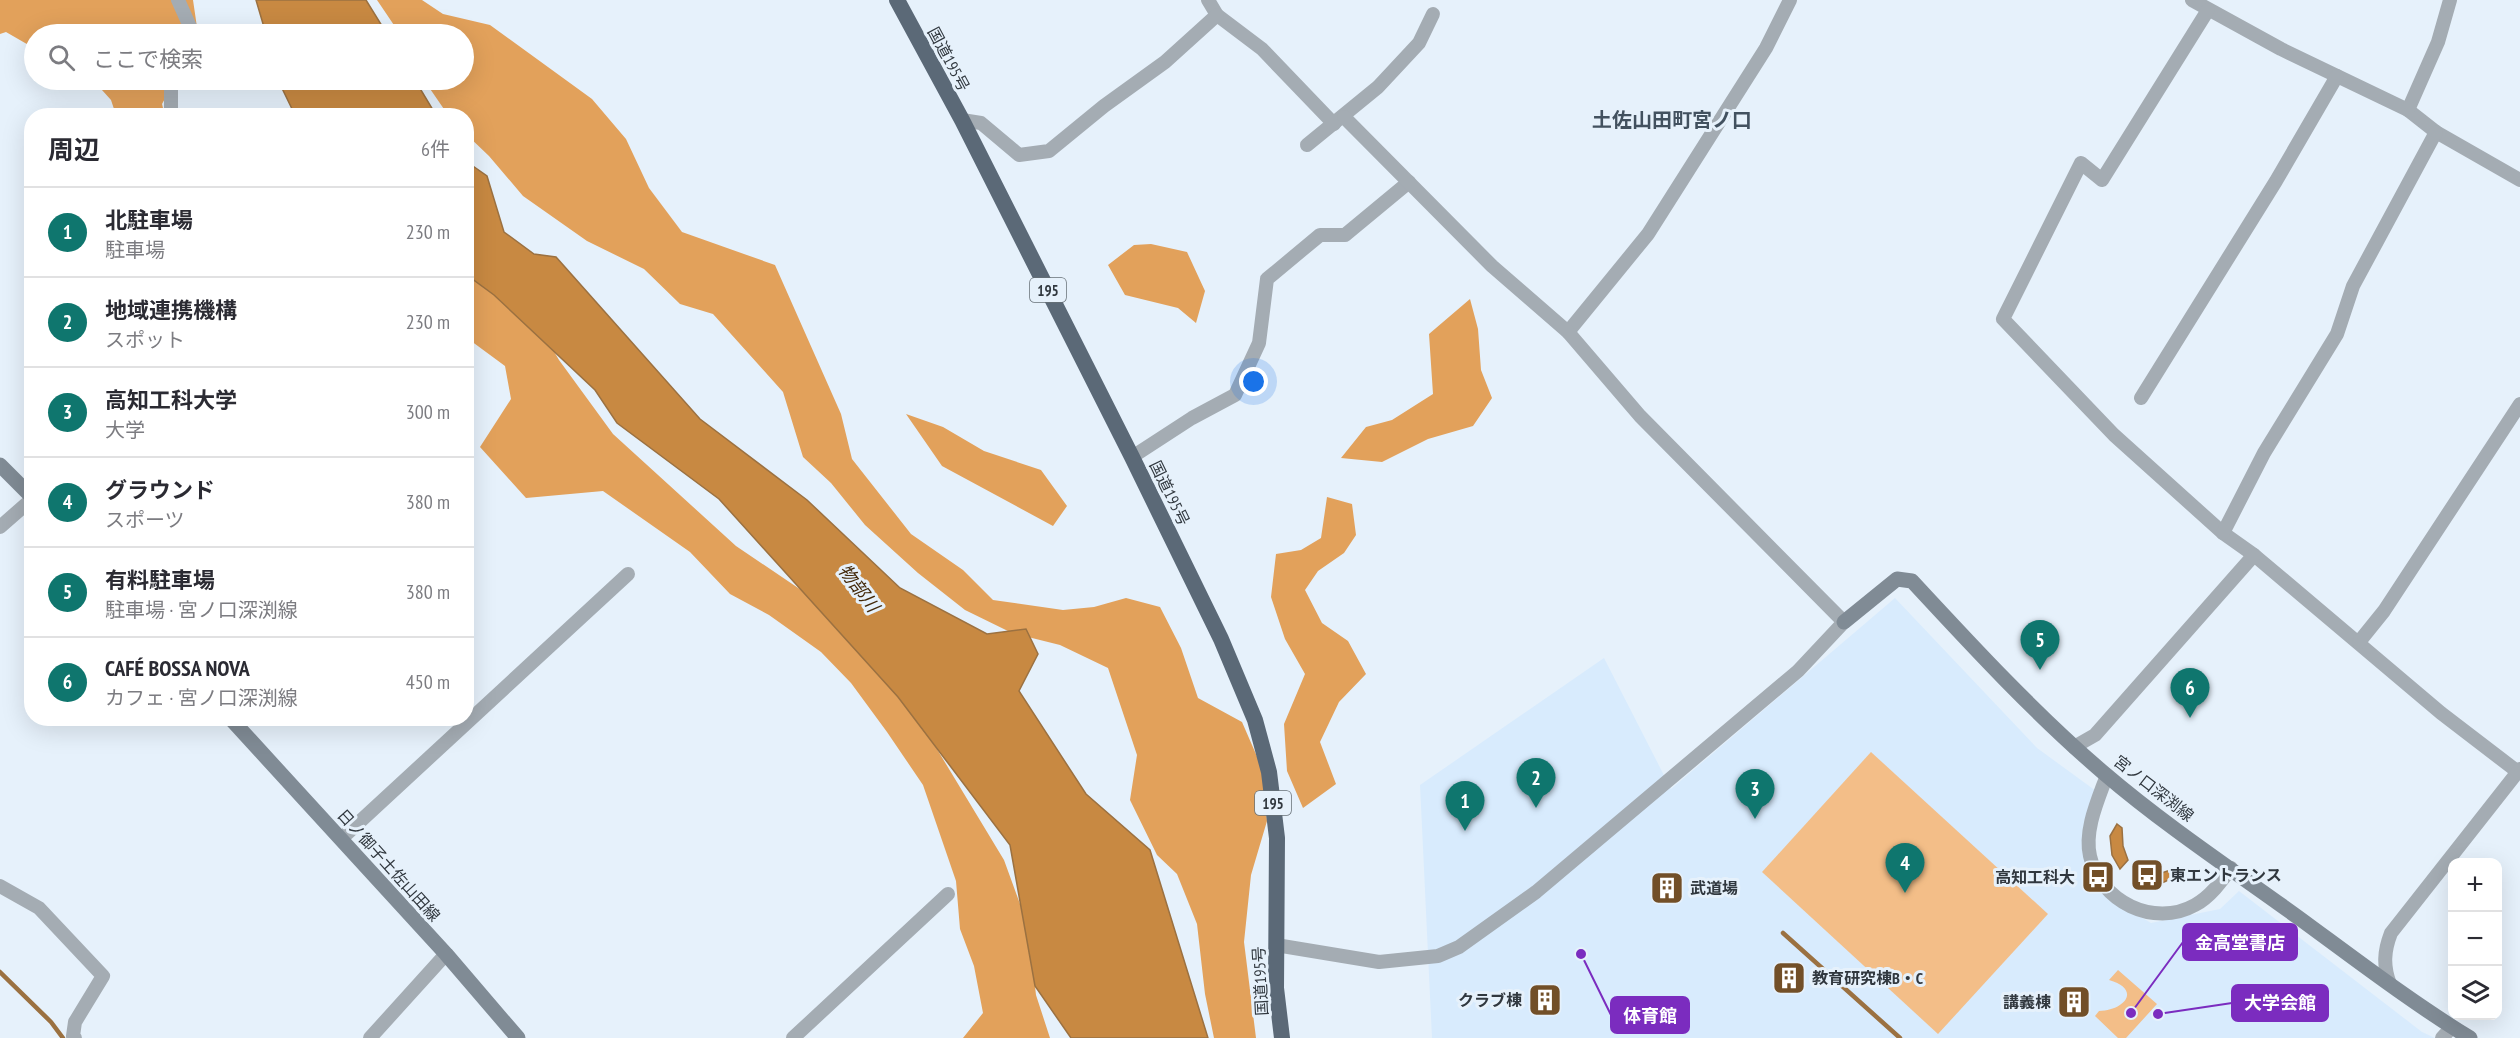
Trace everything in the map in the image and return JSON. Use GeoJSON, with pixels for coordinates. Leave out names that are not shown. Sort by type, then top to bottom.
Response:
{"type":"FeatureCollection","features":[{"type":"Feature","properties":{"kind":"highway","name":"国道195号"},"geometry":{"type":"LineString","coordinates":[[897,0],[962,120],[1132,457],[1221,639],[1255,720],[1269,772],[1277,838],[1276,988],[1282,1038]]}},
{"type":"Feature","properties":{"kind":"main road"},"geometry":{"type":"LineString","coordinates":[[0,465],[24,490]]}},
{"type":"Feature","properties":{"kind":"main road","name":"宮ノ口深渕線"},"geometry":{"type":"LineString","coordinates":[[1844,622],[1897,579],[1912,581],[2004,680],[2107,775],[2390,984],[2447,1032],[2470,1038]]}},
{"type":"Feature","properties":{"kind":"main road","name":"日ノ御子土佐山田線"},"geometry":{"type":"LineString","coordinates":[[237,726],[446,954],[518,1038]]}},
{"type":"Feature","properties":{"kind":"street"},"geometry":{"type":"LineString","coordinates":[[178,0],[190,24]]}},
{"type":"Feature","properties":{"kind":"street"},"geometry":{"type":"LineString","coordinates":[[1208,0],[1217,15],[1262,49],[1408,182],[1492,266],[1568,332],[1640,416],[1844,622],[1798,671],[1536,892],[1459,947],[1438,956],[1379,962],[1276,945]]}},
{"type":"Feature","properties":{"kind":"street"},"geometry":{"type":"LineString","coordinates":[[1568,332],[1648,234],[1766,48],[1790,0]]}},
{"type":"Feature","properties":{"kind":"street"},"geometry":{"type":"LineString","coordinates":[[2192,0],[2337,76],[2408,110],[2436,132],[2520,180]]}},
{"type":"Feature","properties":{"kind":"street"},"geometry":{"type":"LineString","coordinates":[[2408,110],[2438,42],[2450,0]]}},
{"type":"Feature","properties":{"kind":"street"},"geometry":{"type":"LineString","coordinates":[[2208,10],[2102,180],[2081,163],[2003,319],[2114,435],[2223,533],[2254,555],[2441,713],[2519,771],[2391,933],[2384,951],[2386,974],[2390,984]]}},
{"type":"Feature","properties":{"kind":"street"},"geometry":{"type":"LineString","coordinates":[[962,120],[981,123],[1019,155],[1049,151],[1104,106],[1165,62],[1217,15]]}},
{"type":"Feature","properties":{"kind":"street"},"geometry":{"type":"LineString","coordinates":[[1307,145],[1378,87],[1419,43],[1433,15]]}},
{"type":"Feature","properties":{"kind":"street"},"geometry":{"type":"LineString","coordinates":[[2141,398],[2276,181],[2337,76]]}},
{"type":"Feature","properties":{"kind":"street"},"geometry":{"type":"LineString","coordinates":[[171,90],[171,108]]}},
{"type":"Feature","properties":{"kind":"street"},"geometry":{"type":"LineString","coordinates":[[2223,533],[2264,453],[2337,334],[2353,286],[2436,132]]}},
{"type":"Feature","properties":{"kind":"street"},"geometry":{"type":"LineString","coordinates":[[1132,457],[1192,418],[1235,395],[1259,343],[1267,279],[1320,235],[1345,235],[1408,182]]}},
{"type":"Feature","properties":{"kind":"street"},"geometry":{"type":"LineString","coordinates":[[2359,642],[2384,611],[2520,404]]}},
{"type":"Feature","properties":{"kind":"street"},"geometry":{"type":"LineString","coordinates":[[0,526],[24,505]]}},
{"type":"Feature","properties":{"kind":"street"},"geometry":{"type":"LineString","coordinates":[[2074,747],[2095,735],[2254,555]]}},
{"type":"Feature","properties":{"kind":"street"},"geometry":{"type":"LineString","coordinates":[[474,716],[628,574]]}},
{"type":"Feature","properties":{"kind":"street"},"geometry":{"type":"LineString","coordinates":[[341,839],[463,726]]}},
{"type":"Feature","properties":{"kind":"street"},"geometry":{"type":"LineString","coordinates":[[2107,775],[2088,835],[2090,856],[2099,880],[2112,896],[2123,904],[2151,913],[2176,912],[2196,905],[2215,889],[2231,868]]}},
{"type":"Feature","properties":{"kind":"street"},"geometry":{"type":"LineString","coordinates":[[0,886],[39,908],[104,976],[75,1022],[73,1036],[75,1038]]}},
{"type":"Feature","properties":{"kind":"street"},"geometry":{"type":"LineString","coordinates":[[794,1038],[948,894]]}},
{"type":"Feature","properties":{"kind":"street"},"geometry":{"type":"LineString","coordinates":[[370,1038],[446,954]]}},
{"type":"Feature","properties":{"kind":"shaded area"},"geometry":{"type":"Polygon","coordinates":[[[0,0],[193,0],[197,24],[24,24],[24,42],[6,32],[0,34],[0,0]]]}},
{"type":"Feature","properties":{"kind":"shaded area"},"geometry":{"type":"Polygon","coordinates":[[[377,0],[422,0],[443,14],[490,25],[592,99],[626,139],[649,188],[682,232],[775,265],[841,414],[852,459],[911,534],[963,570],[993,600],[1063,610],[1094,607],[1126,598],[1160,607],[1181,648],[1198,698],[1242,722],[1262,768],[1267,821],[1251,875],[1244,942],[1256,1038],[1214,1038],[1205,994],[1197,924],[1177,874],[1157,855],[1130,800],[1137,755],[1108,668],[1060,645],[1012,633],[965,610],[918,573],[865,525],[831,483],[803,457],[783,392],[713,314],[680,304],[644,269],[587,241],[523,196],[474,142],[474,108],[443,108],[431,90],[474,90],[474,24],[393,24],[377,0]]]}},
{"type":"Feature","properties":{"kind":"shaded area"},"geometry":{"type":"Polygon","coordinates":[[[102,90],[170,90],[162,104],[163,108],[114,108],[111,100],[102,90]]]}},
{"type":"Feature","properties":{"kind":"shaded area"},"geometry":{"type":"Polygon","coordinates":[[[1151,244],[1187,252],[1205,291],[1196,323],[1178,308],[1125,295],[1108,265],[1134,245],[1151,244]]]}},
{"type":"Feature","properties":{"kind":"shaded area"},"geometry":{"type":"Polygon","coordinates":[[[474,270],[546,338],[559,360],[613,434],[736,546],[841,617],[923,726],[1004,860],[1028,926],[1036,995],[1050,1038],[963,1038],[983,1013],[974,966],[960,929],[956,881],[923,785],[851,683],[821,652],[769,615],[730,594],[690,552],[603,491],[526,498],[480,447],[511,399],[505,366],[474,343],[474,270]]]}},
{"type":"Feature","properties":{"kind":"shaded area"},"geometry":{"type":"Polygon","coordinates":[[[1470,299],[1478,329],[1481,370],[1492,398],[1473,426],[1428,439],[1382,462],[1341,458],[1366,427],[1392,420],[1433,394],[1429,334],[1470,299]]]}},
{"type":"Feature","properties":{"kind":"shaded area"},"geometry":{"type":"Polygon","coordinates":[[[906,414],[943,427],[984,451],[1041,470],[1067,506],[1053,526],[942,466],[906,414]]]}},
{"type":"Feature","properties":{"kind":"shaded area"},"geometry":{"type":"Polygon","coordinates":[[[1327,497],[1352,504],[1356,535],[1344,553],[1318,571],[1305,590],[1322,623],[1348,641],[1366,674],[1339,702],[1320,742],[1336,784],[1303,808],[1287,771],[1284,724],[1305,674],[1285,639],[1271,597],[1276,554],[1301,550],[1321,538],[1327,497]]]}},
{"type":"Feature","properties":{"kind":"shaded area"},"geometry":{"type":"Polygon","coordinates":[[[1895,598],[2037,748],[2096,791],[2082,847],[2096,890],[2151,923],[2220,909],[2239,891],[2422,1032],[2435,1038],[1432,1038],[1420,785],[1604,658],[1671,789],[1895,598]]]}},
{"type":"Feature","properties":{"kind":"shaded area"},"geometry":{"type":"Polygon","coordinates":[[[1871,752],[2048,914],[1938,1034],[1762,872],[1871,752]]]}},
{"type":"Feature","properties":{"kind":"shaded area"},"geometry":{"type":"Polygon","coordinates":[[[2118,970],[2157,1004],[2126,1038],[2118,1038],[2095,1016],[2099,1011],[2116,1007],[2126,998],[2125,988],[2109,980],[2118,970]]]}},
{"type":"Feature","properties":{"kind":"water"},"geometry":{"type":"Polygon","coordinates":[[[256,0],[366,0],[381,24],[263,24],[256,0]]]}},
{"type":"Feature","properties":{"kind":"water"},"geometry":{"type":"Polygon","coordinates":[[[283,90],[421,90],[432,108],[292,108],[283,90]]]}},
{"type":"Feature","properties":{"kind":"water","name":"物部川"},"geometry":{"type":"Polygon","coordinates":[[[474,167],[487,176],[504,232],[534,254],[556,257],[700,419],[807,500],[900,588],[987,634],[1026,629],[1038,654],[1019,691],[1086,794],[1150,850],[1208,1038],[1071,1038],[1035,986],[1010,845],[898,697],[719,499],[617,423],[595,390],[494,295],[474,280],[474,167]]]}},
{"type":"Feature","properties":{"kind":"water"},"geometry":{"type":"Polygon","coordinates":[[[2117,824],[2122,828],[2123,846],[2128,860],[2120,869],[2112,855],[2110,836],[2117,824]]]}},
{"type":"Feature","properties":{"kind":"water"},"geometry":{"type":"Polygon","coordinates":[[[2173,869],[2180,873],[2158,884],[2147,884],[2134,879],[2138,872],[2153,876],[2173,869]]]}},
{"type":"Feature","properties":{"kind":"waterway"},"geometry":{"type":"LineString","coordinates":[[1783,933],[1900,1038]]}},
{"type":"Feature","properties":{"kind":"waterway"},"geometry":{"type":"LineString","coordinates":[[0,972],[51,1022],[63,1038]]}},
{"type":"Feature","properties":{"kind":"place","name":"有料駐車場"},"geometry":{"type":"Point","coordinates":[2040,670]}},
{"type":"Feature","properties":{"kind":"place","name":"CAFÉ BOSSA NOVA"},"geometry":{"type":"Point","coordinates":[2190,718]}},
{"type":"Feature","properties":{"kind":"place","name":"地域連携機構"},"geometry":{"type":"Point","coordinates":[1536,808]}},
{"type":"Feature","properties":{"kind":"place","name":"高知工科大学"},"geometry":{"type":"Point","coordinates":[1755,819]}},
{"type":"Feature","properties":{"kind":"place","name":"北駐車場"},"geometry":{"type":"Point","coordinates":[1465,831]}},
{"type":"Feature","properties":{"kind":"place","name":"東エントランス"},"geometry":{"type":"Point","coordinates":[2147,875]}},
{"type":"Feature","properties":{"kind":"place","name":"高知工科大"},"geometry":{"type":"Point","coordinates":[2098,877]}},
{"type":"Feature","properties":{"kind":"place","name":"武道場"},"geometry":{"type":"Point","coordinates":[1667,888]}},
{"type":"Feature","properties":{"kind":"place","name":"グラウンド"},"geometry":{"type":"Point","coordinates":[1905,893]}},
{"type":"Feature","properties":{"kind":"place","name":"体育館"},"geometry":{"type":"Point","coordinates":[1581,954]}},
{"type":"Feature","properties":{"kind":"place","name":"教育研究棟B・C"},"geometry":{"type":"Point","coordinates":[1789,978]}},
{"type":"Feature","properties":{"kind":"place","name":"クラブ棟"},"geometry":{"type":"Point","coordinates":[1545,1000]}},
{"type":"Feature","properties":{"kind":"place","name":"講義棟"},"geometry":{"type":"Point","coordinates":[2074,1002]}},
{"type":"Feature","properties":{"kind":"place","name":"金高堂書店"},"geometry":{"type":"Point","coordinates":[2131,1013]}},
{"type":"Feature","properties":{"kind":"place","name":"大学会館"},"geometry":{"type":"Point","coordinates":[2158,1014]}},
{"type":"Feature","properties":{"kind":"district","name":"土佐山田町宮ノ口"},"geometry":{"type":"Point","coordinates":[1672,120]}}]}
